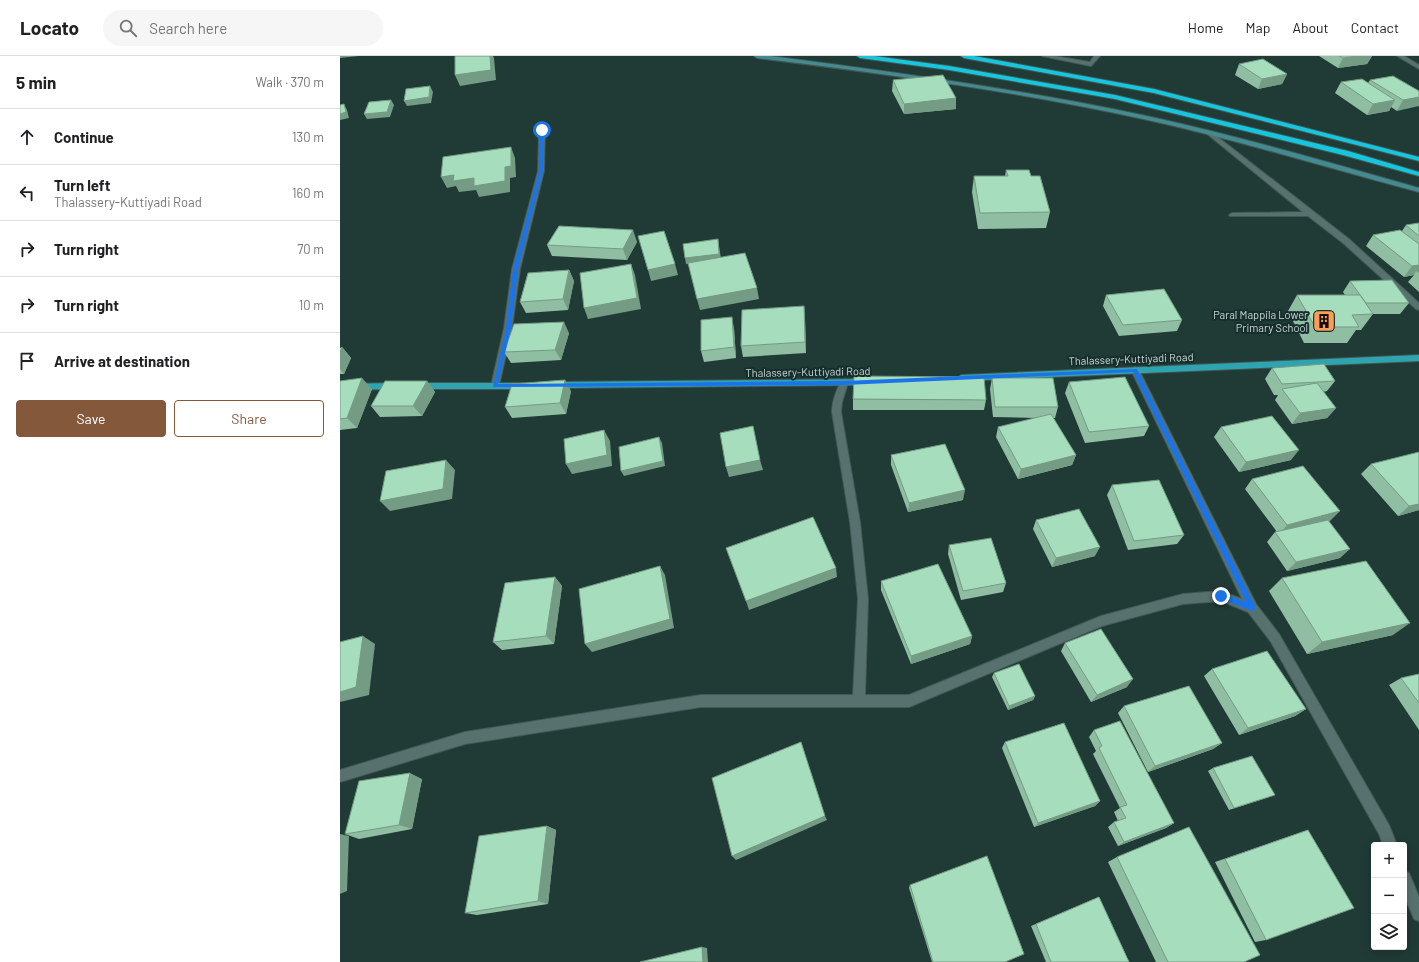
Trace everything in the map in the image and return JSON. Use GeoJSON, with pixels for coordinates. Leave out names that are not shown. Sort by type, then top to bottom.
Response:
{"type":"FeatureCollection","features":[{"type":"Feature","properties":{"kind":"highway"},"geometry":{"type":"LineString","coordinates":[[860,56],[957,70],[1115,97],[1345,153],[1419,174]]}},
{"type":"Feature","properties":{"kind":"highway"},"geometry":{"type":"LineString","coordinates":[[964,56],[1154,91],[1419,159]]}},
{"type":"Feature","properties":{"kind":"main road","name":"Thalassery-Kuttiyadi Road"},"geometry":{"type":"LineString","coordinates":[[954,378],[1419,358]]}},
{"type":"Feature","properties":{"kind":"main road","name":"Thalassery-Kuttiyadi Road"},"geometry":{"type":"LineString","coordinates":[[547,386],[844,383],[876,381]]}},
{"type":"Feature","properties":{"kind":"main road"},"geometry":{"type":"LineString","coordinates":[[340,386],[532,386]]}},
{"type":"Feature","properties":{"kind":"street"},"geometry":{"type":"LineString","coordinates":[[757,56],[982,86],[1143,116],[1257,144],[1419,190]]}},
{"type":"Feature","properties":{"kind":"street"},"geometry":{"type":"LineString","coordinates":[[1045,56],[1091,64],[1097,56]]}},
{"type":"Feature","properties":{"kind":"street"},"geometry":{"type":"LineString","coordinates":[[1400,56],[1419,67]]}},
{"type":"Feature","properties":{"kind":"street"},"geometry":{"type":"LineString","coordinates":[[495,386],[508,328],[516,269],[541,171],[542,130]]}},
{"type":"Feature","properties":{"kind":"street"},"geometry":{"type":"LineString","coordinates":[[1208,132],[1346,241],[1419,307]]}},
{"type":"Feature","properties":{"kind":"street"},"geometry":{"type":"LineString","coordinates":[[1232,215],[1310,214]]}},
{"type":"Feature","properties":{"kind":"street"},"geometry":{"type":"LineString","coordinates":[[1135,370],[1252,608],[1275,638],[1384,830],[1389,842]]}},
{"type":"Feature","properties":{"kind":"street"},"geometry":{"type":"LineString","coordinates":[[844,383],[836,402],[837,418],[841,432],[855,522],[863,599],[859,701]]}},
{"type":"Feature","properties":{"kind":"street"},"geometry":{"type":"LineString","coordinates":[[340,776],[465,738],[701,702],[910,701],[1101,621],[1183,600],[1221,596],[1252,608]]}},
{"type":"Feature","properties":{"kind":"street"},"geometry":{"type":"LineString","coordinates":[[1407,885],[1419,914]]}},
{"type":"Feature","properties":{"kind":"building"},"geometry":{"type":"Polygon","coordinates":[[[455,56],[490,56],[491,70],[455,75],[455,56]]]}},
{"type":"Feature","properties":{"kind":"building"},"geometry":{"type":"Polygon","coordinates":[[[1339,56],[1357,56],[1343,58],[1339,56]]]}},
{"type":"Feature","properties":{"kind":"building"},"geometry":{"type":"Polygon","coordinates":[[[1263,59],[1287,74],[1262,79],[1239,64],[1263,59]]]}},
{"type":"Feature","properties":{"kind":"building"},"geometry":{"type":"Polygon","coordinates":[[[943,75],[956,98],[904,104],[893,80],[943,75]]]}},
{"type":"Feature","properties":{"kind":"building"},"geometry":{"type":"Polygon","coordinates":[[[1393,76],[1419,91],[1419,97],[1403,100],[1370,80],[1393,76]]]}},
{"type":"Feature","properties":{"kind":"building"},"geometry":{"type":"Polygon","coordinates":[[[1362,79],[1395,100],[1373,104],[1341,82],[1362,79]]]}},
{"type":"Feature","properties":{"kind":"building"},"geometry":{"type":"Polygon","coordinates":[[[430,86],[429,97],[404,101],[406,89],[430,86]]]}},
{"type":"Feature","properties":{"kind":"building"},"geometry":{"type":"Polygon","coordinates":[[[391,100],[387,112],[364,114],[369,102],[391,100]]]}},
{"type":"Feature","properties":{"kind":"building"},"geometry":{"type":"Polygon","coordinates":[[[344,104],[346,112],[340,114],[340,105],[344,104]]]}},
{"type":"Feature","properties":{"kind":"building"},"geometry":{"type":"Polygon","coordinates":[[[511,147],[511,166],[505,167],[505,181],[474,186],[474,178],[453,181],[454,175],[441,177],[443,157],[511,147]]]}},
{"type":"Feature","properties":{"kind":"building"},"geometry":{"type":"Polygon","coordinates":[[[1006,170],[1029,170],[1031,176],[1040,176],[1050,212],[980,213],[974,176],[1008,176],[1006,170]]]}},
{"type":"Feature","properties":{"kind":"building"},"geometry":{"type":"Polygon","coordinates":[[[1419,223],[1419,236],[1406,225],[1419,223]]]}},
{"type":"Feature","properties":{"kind":"building"},"geometry":{"type":"Polygon","coordinates":[[[559,226],[633,230],[623,249],[547,245],[559,226]]]}},
{"type":"Feature","properties":{"kind":"building"},"geometry":{"type":"Polygon","coordinates":[[[1400,230],[1419,244],[1419,265],[1412,266],[1373,235],[1400,230]]]}},
{"type":"Feature","properties":{"kind":"building"},"geometry":{"type":"Polygon","coordinates":[[[664,231],[675,264],[648,270],[638,236],[664,231]]]}},
{"type":"Feature","properties":{"kind":"building"},"geometry":{"type":"Polygon","coordinates":[[[718,239],[719,254],[685,258],[683,244],[718,239]]]}},
{"type":"Feature","properties":{"kind":"building"},"geometry":{"type":"Polygon","coordinates":[[[745,253],[757,288],[697,299],[688,263],[745,253]]]}},
{"type":"Feature","properties":{"kind":"building"},"geometry":{"type":"Polygon","coordinates":[[[631,264],[637,298],[584,308],[580,273],[631,264]]]}},
{"type":"Feature","properties":{"kind":"building"},"geometry":{"type":"Polygon","coordinates":[[[569,270],[563,299],[520,302],[528,273],[569,270]]]}},
{"type":"Feature","properties":{"kind":"building"},"geometry":{"type":"Polygon","coordinates":[[[1392,280],[1409,303],[1366,303],[1350,281],[1392,280]]]}},
{"type":"Feature","properties":{"kind":"building"},"geometry":{"type":"Polygon","coordinates":[[[1164,289],[1182,320],[1123,325],[1106,295],[1164,289]]]}},
{"type":"Feature","properties":{"kind":"building"},"geometry":{"type":"Polygon","coordinates":[[[1297,295],[1360,295],[1373,314],[1352,315],[1359,327],[1315,327],[1297,295]]]}},
{"type":"Feature","properties":{"kind":"building"},"geometry":{"type":"Polygon","coordinates":[[[804,306],[805,342],[741,346],[742,310],[804,306]]]}},
{"type":"Feature","properties":{"kind":"building"},"geometry":{"type":"Polygon","coordinates":[[[732,317],[734,347],[701,351],[701,320],[732,317]]]}},
{"type":"Feature","properties":{"kind":"building"},"geometry":{"type":"Polygon","coordinates":[[[564,322],[555,350],[504,352],[514,324],[564,322]]]}},
{"type":"Feature","properties":{"kind":"building"},"geometry":{"type":"Polygon","coordinates":[[[1324,364],[1335,381],[1282,384],[1272,368],[1324,364]]]}},
{"type":"Feature","properties":{"kind":"building"},"geometry":{"type":"Polygon","coordinates":[[[854,376],[984,377],[986,400],[853,399],[854,376]]]}},
{"type":"Feature","properties":{"kind":"building"},"geometry":{"type":"Polygon","coordinates":[[[1125,377],[1149,426],[1089,432],[1069,382],[1125,377]]]}},
{"type":"Feature","properties":{"kind":"building"},"geometry":{"type":"Polygon","coordinates":[[[362,378],[347,418],[340,419],[340,381],[362,378]]]}},
{"type":"Feature","properties":{"kind":"building"},"geometry":{"type":"Polygon","coordinates":[[[992,378],[1053,378],[1058,407],[995,407],[992,378]]]}},
{"type":"Feature","properties":{"kind":"building"},"geometry":{"type":"Polygon","coordinates":[[[565,380],[560,403],[505,407],[512,384],[565,380]]]}},
{"type":"Feature","properties":{"kind":"building"},"geometry":{"type":"Polygon","coordinates":[[[385,381],[427,381],[413,406],[371,406],[385,381]]]}},
{"type":"Feature","properties":{"kind":"building"},"geometry":{"type":"Polygon","coordinates":[[[1317,383],[1336,408],[1300,413],[1282,389],[1317,383]]]}},
{"type":"Feature","properties":{"kind":"building"},"geometry":{"type":"Polygon","coordinates":[[[1051,414],[1076,455],[1021,469],[998,427],[1051,414]]]}},
{"type":"Feature","properties":{"kind":"building"},"geometry":{"type":"Polygon","coordinates":[[[1272,416],[1299,450],[1246,462],[1221,427],[1272,416]]]}},
{"type":"Feature","properties":{"kind":"building"},"geometry":{"type":"Polygon","coordinates":[[[753,426],[760,460],[726,467],[720,433],[753,426]]]}},
{"type":"Feature","properties":{"kind":"building"},"geometry":{"type":"Polygon","coordinates":[[[604,430],[607,455],[566,464],[564,439],[604,430]]]}},
{"type":"Feature","properties":{"kind":"building"},"geometry":{"type":"Polygon","coordinates":[[[659,437],[663,461],[621,471],[619,447],[659,437]]]}},
{"type":"Feature","properties":{"kind":"building"},"geometry":{"type":"Polygon","coordinates":[[[945,444],[965,490],[909,503],[891,455],[945,444]]]}},
{"type":"Feature","properties":{"kind":"building"},"geometry":{"type":"Polygon","coordinates":[[[1419,452],[1419,504],[1409,506],[1371,464],[1419,452]]]}},
{"type":"Feature","properties":{"kind":"building"},"geometry":{"type":"Polygon","coordinates":[[[446,460],[443,489],[380,501],[386,471],[446,460]]]}},
{"type":"Feature","properties":{"kind":"building"},"geometry":{"type":"Polygon","coordinates":[[[1303,466],[1340,511],[1287,525],[1252,479],[1303,466]]]}},
{"type":"Feature","properties":{"kind":"building"},"geometry":{"type":"Polygon","coordinates":[[[1159,480],[1184,535],[1134,541],[1112,485],[1159,480]]]}},
{"type":"Feature","properties":{"kind":"building"},"geometry":{"type":"Polygon","coordinates":[[[1079,509],[1100,547],[1056,558],[1036,520],[1079,509]]]}},
{"type":"Feature","properties":{"kind":"building"},"geometry":{"type":"Polygon","coordinates":[[[813,517],[836,568],[746,601],[726,548],[813,517]]]}},
{"type":"Feature","properties":{"kind":"building"},"geometry":{"type":"Polygon","coordinates":[[[1328,520],[1350,549],[1296,562],[1275,532],[1328,520]]]}},
{"type":"Feature","properties":{"kind":"building"},"geometry":{"type":"Polygon","coordinates":[[[991,538],[1006,583],[963,591],[949,545],[991,538]]]}},
{"type":"Feature","properties":{"kind":"building"},"geometry":{"type":"Polygon","coordinates":[[[1366,561],[1410,623],[1322,642],[1282,578],[1366,561]]]}},
{"type":"Feature","properties":{"kind":"building"},"geometry":{"type":"Polygon","coordinates":[[[938,564],[972,636],[911,656],[881,581],[938,564]]]}},
{"type":"Feature","properties":{"kind":"building"},"geometry":{"type":"Polygon","coordinates":[[[660,566],[670,619],[585,644],[579,589],[660,566]]]}},
{"type":"Feature","properties":{"kind":"building"},"geometry":{"type":"Polygon","coordinates":[[[555,577],[546,636],[493,642],[505,583],[555,577]]]}},
{"type":"Feature","properties":{"kind":"building"},"geometry":{"type":"Polygon","coordinates":[[[1101,629],[1133,679],[1097,695],[1065,643],[1101,629]]]}},
{"type":"Feature","properties":{"kind":"building"},"geometry":{"type":"Polygon","coordinates":[[[363,636],[356,687],[340,692],[340,642],[363,636]]]}},
{"type":"Feature","properties":{"kind":"building"},"geometry":{"type":"Polygon","coordinates":[[[1267,651],[1306,709],[1248,728],[1212,669],[1267,651]]]}},
{"type":"Feature","properties":{"kind":"building"},"geometry":{"type":"Polygon","coordinates":[[[1019,664],[1035,696],[1009,706],[994,673],[1019,664]]]}},
{"type":"Feature","properties":{"kind":"building"},"geometry":{"type":"Polygon","coordinates":[[[1419,674],[1419,703],[1401,678],[1419,674]]]}},
{"type":"Feature","properties":{"kind":"building"},"geometry":{"type":"Polygon","coordinates":[[[1189,686],[1222,743],[1155,766],[1124,706],[1189,686]]]}},
{"type":"Feature","properties":{"kind":"building"},"geometry":{"type":"Polygon","coordinates":[[[1120,721],[1174,823],[1124,842],[1114,822],[1126,818],[1120,807],[1127,805],[1099,748],[1102,746],[1094,730],[1120,721]]]}},
{"type":"Feature","properties":{"kind":"building"},"geometry":{"type":"Polygon","coordinates":[[[1064,723],[1100,801],[1038,823],[1005,742],[1064,723]]]}},
{"type":"Feature","properties":{"kind":"building"},"geometry":{"type":"Polygon","coordinates":[[[801,742],[825,816],[732,856],[712,778],[801,742]]]}},
{"type":"Feature","properties":{"kind":"building"},"geometry":{"type":"Polygon","coordinates":[[[1252,756],[1275,795],[1234,808],[1213,768],[1252,756]]]}},
{"type":"Feature","properties":{"kind":"building"},"geometry":{"type":"Polygon","coordinates":[[[410,773],[399,825],[345,834],[359,781],[410,773]]]}},
{"type":"Feature","properties":{"kind":"building"},"geometry":{"type":"Polygon","coordinates":[[[547,826],[538,901],[465,913],[479,836],[547,826]]]}},
{"type":"Feature","properties":{"kind":"building"},"geometry":{"type":"Polygon","coordinates":[[[1189,827],[1260,955],[1244,962],[1168,962],[1117,857],[1189,827]]]}},
{"type":"Feature","properties":{"kind":"building"},"geometry":{"type":"Polygon","coordinates":[[[1308,830],[1354,908],[1266,940],[1225,859],[1308,830]]]}},
{"type":"Feature","properties":{"kind":"building"},"geometry":{"type":"Polygon","coordinates":[[[987,856],[1024,954],[1005,962],[933,962],[910,885],[987,856]]]}},
{"type":"Feature","properties":{"kind":"building"},"geometry":{"type":"Polygon","coordinates":[[[1099,897],[1129,962],[1051,962],[1036,924],[1099,897]]]}},
{"type":"Feature","properties":{"kind":"building"},"geometry":{"type":"Polygon","coordinates":[[[702,947],[703,962],[640,962],[702,947]]]}},
{"type":"Feature","properties":{"kind":"place","name":"Paral Mappila Lower Primary School"},"geometry":{"type":"Point","coordinates":[1324,321]}},
{"type":"Feature","properties":{"kind":"route"},"geometry":{"type":"LineString","coordinates":[[542,130],[543,148],[541,171],[516,269],[508,328],[495,386],[844,383],[1135,370],[1252,608],[1221,596]]}}]}
